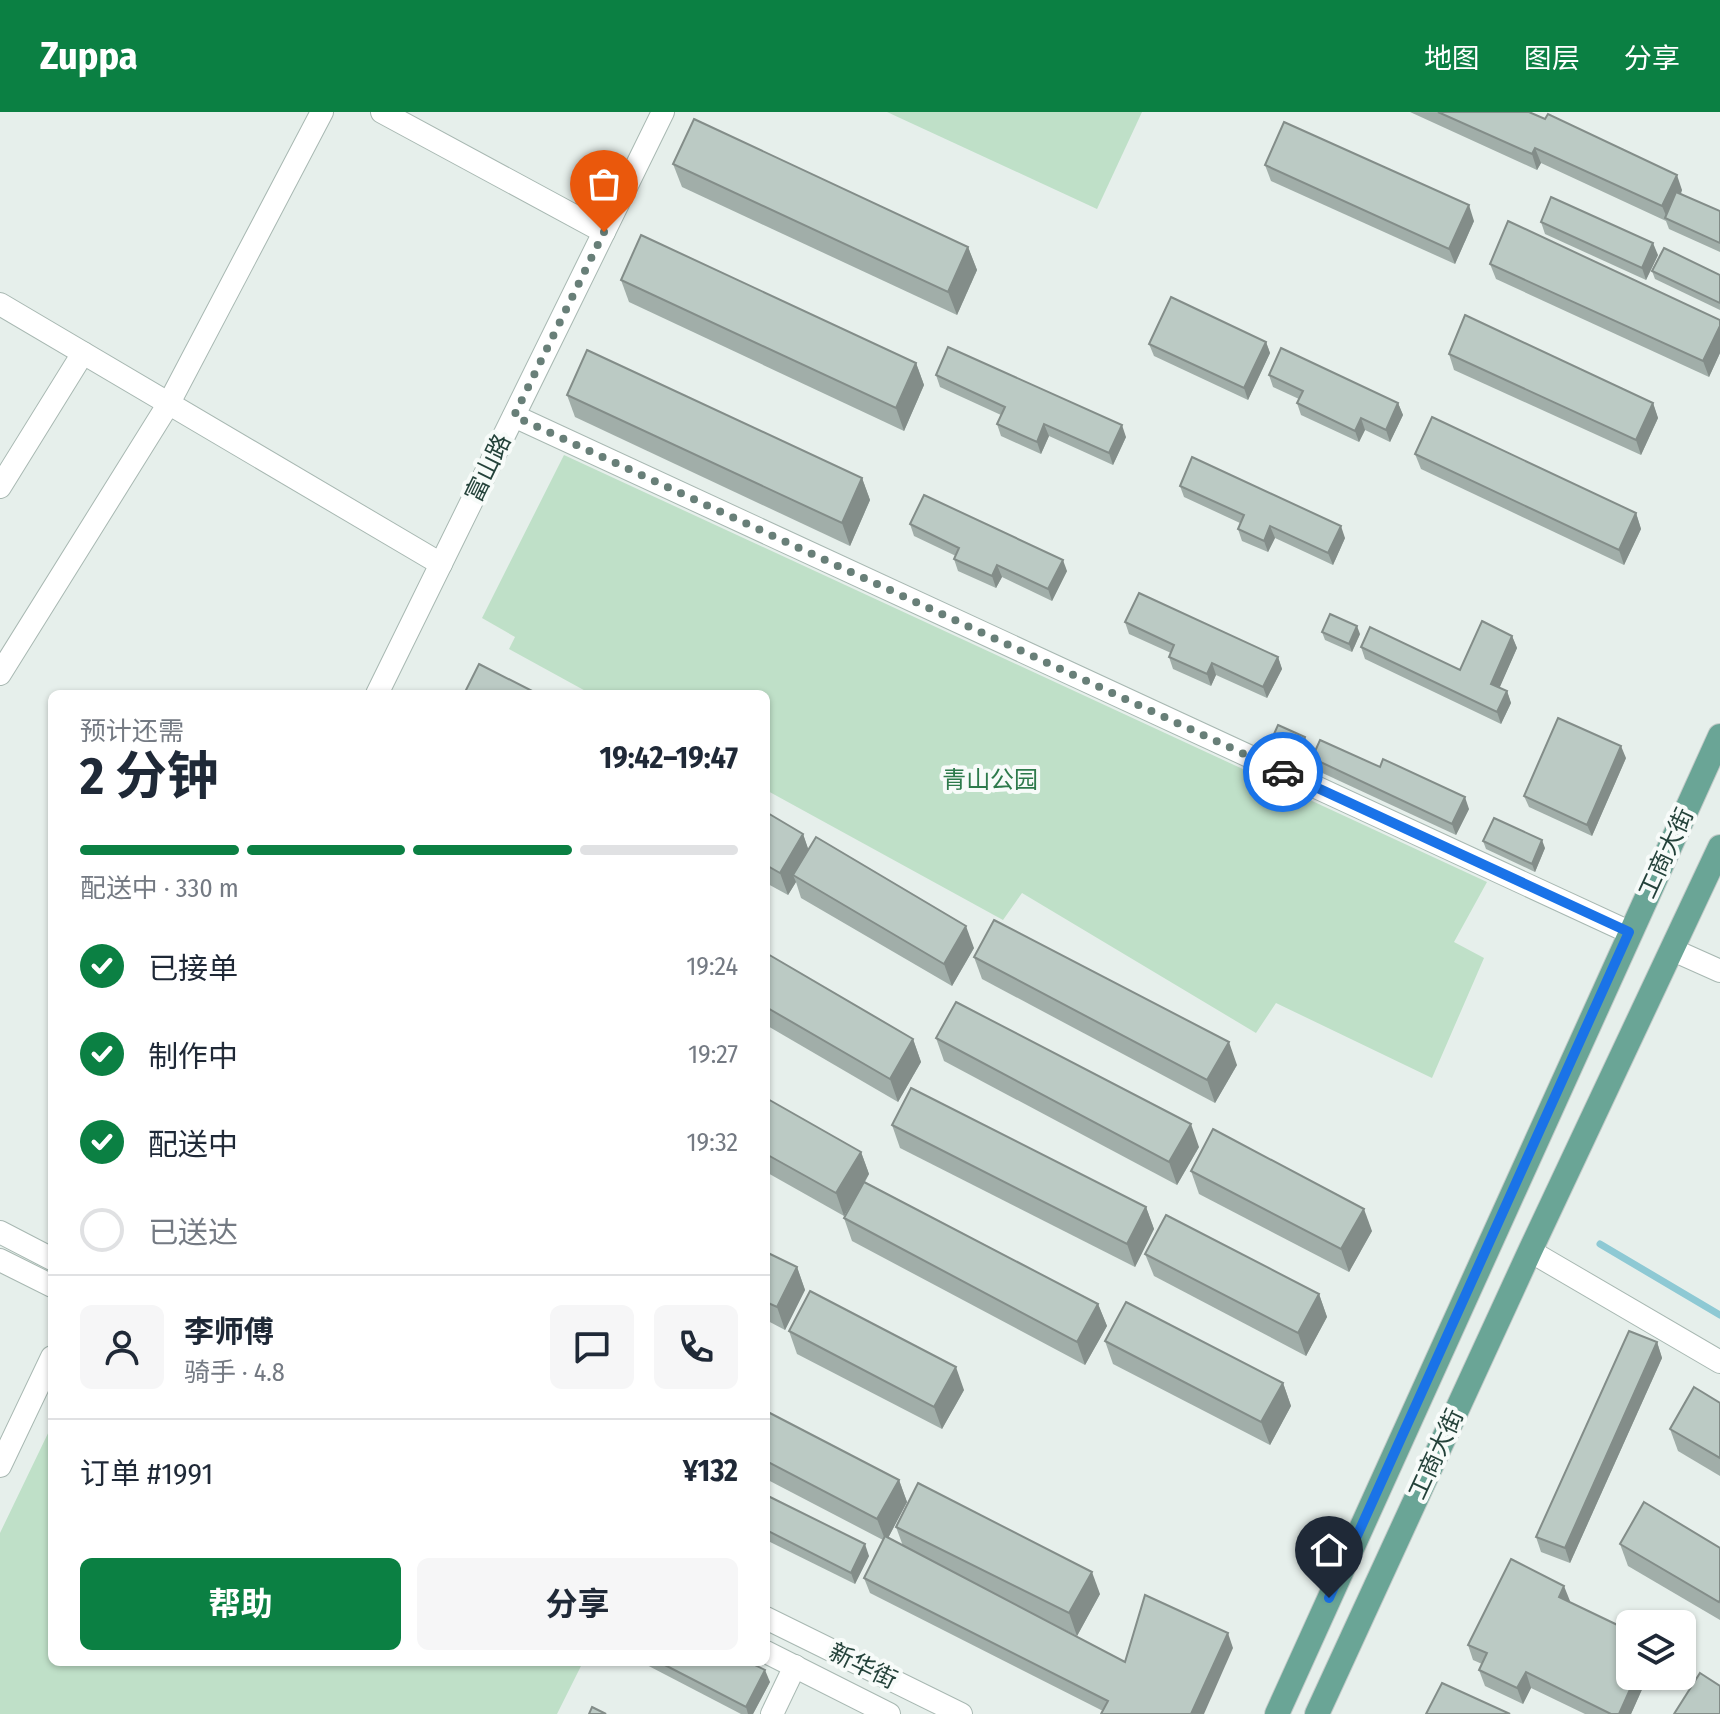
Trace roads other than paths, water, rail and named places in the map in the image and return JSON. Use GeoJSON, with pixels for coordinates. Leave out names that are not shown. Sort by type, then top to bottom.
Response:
{"type":"FeatureCollection","features":[{"type":"Feature","properties":{"kind":"main road","name":"工商大街"},"geometry":{"type":"LineString","coordinates":[[1277,1714],[1720,736]]}},
{"type":"Feature","properties":{"kind":"main road","name":"工商大街"},"geometry":{"type":"LineString","coordinates":[[1317,1714],[1720,847]]}},
{"type":"Feature","properties":{"kind":"street"},"geometry":{"type":"LineString","coordinates":[[1,671],[169,403],[322,112]]}},
{"type":"Feature","properties":{"kind":"street"},"geometry":{"type":"LineString","coordinates":[[382,112],[604,232]]}},
{"type":"Feature","properties":{"kind":"street","name":"富山路"},"geometry":{"type":"LineString","coordinates":[[379,690],[663,112]]}},
{"type":"Feature","properties":{"kind":"street"},"geometry":{"type":"LineString","coordinates":[[3,311],[83,353],[441,564]]}},
{"type":"Feature","properties":{"kind":"street"},"geometry":{"type":"LineString","coordinates":[[0,487],[83,353]]}},
{"type":"Feature","properties":{"kind":"street"},"geometry":{"type":"LineString","coordinates":[[514,416],[1629,932]]}},
{"type":"Feature","properties":{"kind":"street"},"geometry":{"type":"LineString","coordinates":[[1673,950],[1720,971]]}},
{"type":"Feature","properties":{"kind":"street"},"geometry":{"type":"LineString","coordinates":[[0,1232],[48,1257]]}},
{"type":"Feature","properties":{"kind":"street"},"geometry":{"type":"LineString","coordinates":[[1530,1251],[1720,1362]]}},
{"type":"Feature","properties":{"kind":"street"},"geometry":{"type":"LineString","coordinates":[[0,1260],[48,1284]]}},
{"type":"Feature","properties":{"kind":"street"},"geometry":{"type":"LineString","coordinates":[[0,1466],[48,1365]]}},
{"type":"Feature","properties":{"kind":"street","name":"新华街"},"geometry":{"type":"LineString","coordinates":[[770,1620],[961,1714]]}},
{"type":"Feature","properties":{"kind":"street","name":"新华街"},"geometry":{"type":"LineString","coordinates":[[770,1654],[889,1714]]}},
{"type":"Feature","properties":{"kind":"street"},"geometry":{"type":"LineString","coordinates":[[772,1714],[795,1666]]}},
{"type":"Feature","properties":{"kind":"waterway"},"geometry":{"type":"LineString","coordinates":[[1600,1244],[1720,1315]]}},
{"type":"Feature","properties":{"kind":"park label","name":"青山公园"},"geometry":{"type":"Point","coordinates":[990,780]}}]}
